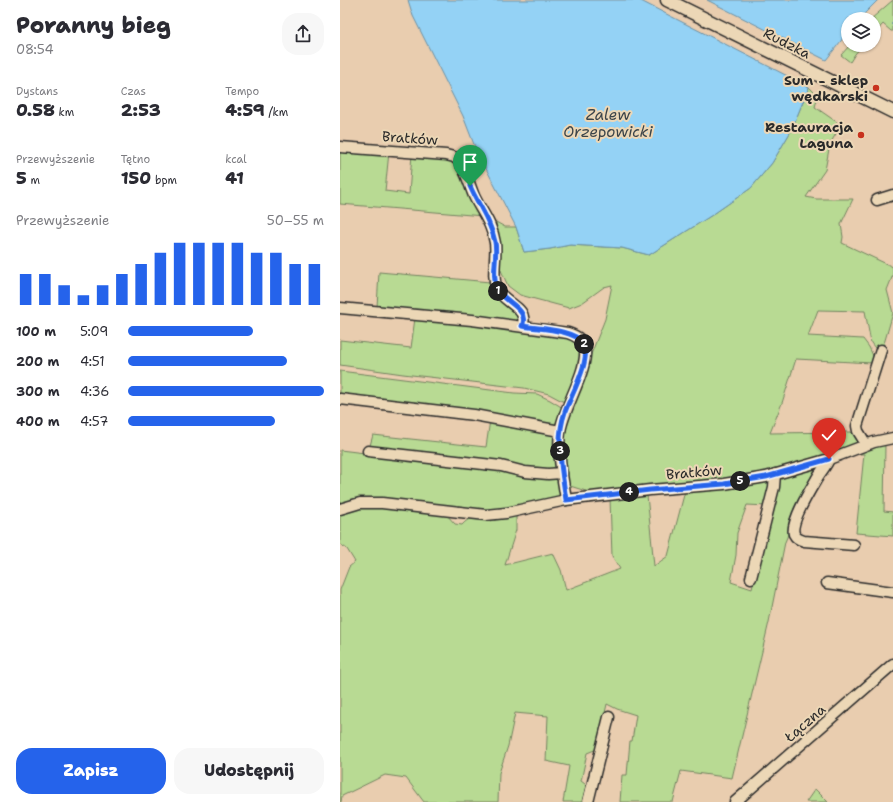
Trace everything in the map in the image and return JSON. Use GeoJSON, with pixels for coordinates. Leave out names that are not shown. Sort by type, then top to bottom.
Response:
{"type":"FeatureCollection","features":[{"type":"Feature","properties":{"kind":"main road","name":"Rudzka"},"geometry":{"type":"LineString","coordinates":[[667,0],[893,112]]}},
{"type":"Feature","properties":{"kind":"street","name":"Bratków"},"geometry":{"type":"LineString","coordinates":[[340,147],[446,155],[454,157],[458,160],[475,197],[487,216],[495,242],[495,278],[497,289],[504,298],[520,311],[523,317],[522,326]]}},
{"type":"Feature","properties":{"kind":"street"},"geometry":{"type":"LineString","coordinates":[[877,200],[893,195]]}},
{"type":"Feature","properties":{"kind":"street"},"geometry":{"type":"LineString","coordinates":[[340,308],[522,326],[571,334],[581,341],[584,346],[584,363],[565,412],[560,431],[562,473],[566,500]]}},
{"type":"Feature","properties":{"kind":"street"},"geometry":{"type":"LineString","coordinates":[[866,444],[858,431],[857,426],[881,350]]}},
{"type":"Feature","properties":{"kind":"street"},"geometry":{"type":"LineString","coordinates":[[340,400],[474,415],[560,431]]}},
{"type":"Feature","properties":{"kind":"street","name":"Bratków"},"geometry":{"type":"LineString","coordinates":[[340,509],[360,503],[382,503],[486,515],[506,513],[566,500],[650,490],[724,484],[775,474],[829,459],[866,444],[893,438]]}},
{"type":"Feature","properties":{"kind":"street"},"geometry":{"type":"LineString","coordinates":[[368,451],[501,466],[525,472],[548,474],[562,473]]}},
{"type":"Feature","properties":{"kind":"street"},"geometry":{"type":"LineString","coordinates":[[829,459],[816,479],[798,516],[794,527],[794,534],[804,541],[854,545]]}},
{"type":"Feature","properties":{"kind":"street"},"geometry":{"type":"LineString","coordinates":[[751,578],[774,487],[775,474]]}},
{"type":"Feature","properties":{"kind":"street"},"geometry":{"type":"LineString","coordinates":[[827,583],[893,592]]}},
{"type":"Feature","properties":{"kind":"street","name":"Łączna"},"geometry":{"type":"LineString","coordinates":[[735,802],[893,664]]}},
{"type":"Feature","properties":{"kind":"street"},"geometry":{"type":"LineString","coordinates":[[588,802],[609,717]]}},
{"type":"Feature","properties":{"kind":"green space"},"geometry":{"type":"Polygon","coordinates":[[[893,0],[893,31],[883,24],[881,26],[881,12],[879,12],[893,0]]]}},
{"type":"Feature","properties":{"kind":"green space"},"geometry":{"type":"Polygon","coordinates":[[[844,52],[857,52],[850,62],[841,55],[844,52]]]}},
{"type":"Feature","properties":{"kind":"green space"},"geometry":{"type":"Polygon","coordinates":[[[809,87],[818,96],[815,107],[841,125],[830,144],[825,170],[806,197],[816,199],[853,199],[841,224],[843,237],[842,243],[893,267],[893,275],[887,290],[893,313],[883,347],[875,348],[871,343],[865,311],[818,310],[808,336],[863,339],[869,347],[875,360],[872,363],[796,359],[782,403],[770,433],[851,432],[862,443],[824,457],[743,478],[592,493],[567,485],[564,425],[605,319],[612,285],[604,287],[582,303],[569,308],[520,295],[508,286],[500,268],[497,251],[496,222],[505,227],[516,227],[524,252],[570,245],[622,248],[649,255],[751,188],[772,163],[791,131],[809,87]]]}},
{"type":"Feature","properties":{"kind":"green space"},"geometry":{"type":"Polygon","coordinates":[[[340,148],[389,152],[385,191],[409,194],[412,154],[453,158],[483,216],[340,204],[340,148]]]}},
{"type":"Feature","properties":{"kind":"green space"},"geometry":{"type":"Polygon","coordinates":[[[379,272],[490,282],[519,315],[518,322],[377,307],[379,272]]]}},
{"type":"Feature","properties":{"kind":"green space"},"geometry":{"type":"Polygon","coordinates":[[[415,318],[565,336],[581,345],[582,359],[564,402],[549,394],[524,388],[340,365],[340,340],[411,348],[415,318]]]}},
{"type":"Feature","properties":{"kind":"green space"},"geometry":{"type":"Polygon","coordinates":[[[340,371],[514,393],[537,394],[563,408],[558,423],[552,427],[492,413],[340,395],[340,371]]]}},
{"type":"Feature","properties":{"kind":"green space"},"geometry":{"type":"Polygon","coordinates":[[[490,420],[553,433],[557,438],[559,470],[547,471],[369,449],[373,435],[486,447],[490,420]]]}},
{"type":"Feature","properties":{"kind":"green space"},"geometry":{"type":"Polygon","coordinates":[[[885,444],[884,511],[893,512],[893,536],[856,533],[864,454],[852,454],[865,448],[885,444]]]}},
{"type":"Feature","properties":{"kind":"green space"},"geometry":{"type":"Polygon","coordinates":[[[340,450],[560,477],[562,492],[560,496],[491,514],[375,498],[351,500],[340,504],[340,450]]]}},
{"type":"Feature","properties":{"kind":"green space"},"geometry":{"type":"Polygon","coordinates":[[[816,466],[785,542],[769,622],[732,778],[681,771],[673,802],[620,802],[622,775],[627,775],[630,741],[632,741],[636,715],[607,704],[597,749],[587,753],[581,781],[589,787],[586,802],[563,802],[569,766],[546,761],[548,716],[515,713],[508,746],[499,773],[498,802],[424,802],[406,778],[385,775],[342,796],[340,802],[340,590],[349,567],[355,562],[347,549],[340,544],[340,512],[361,506],[446,514],[455,524],[462,525],[466,521],[474,518],[494,520],[516,515],[516,530],[505,565],[553,553],[561,570],[566,590],[620,569],[612,556],[610,498],[647,495],[654,566],[668,556],[685,491],[772,478],[767,506],[747,505],[737,533],[736,555],[731,582],[752,589],[777,477],[816,466]]]}},
{"type":"Feature","properties":{"kind":"green space"},"geometry":{"type":"Polygon","coordinates":[[[815,789],[828,802],[806,802],[815,789]]]}},
{"type":"Feature","properties":{"kind":"water","name":"Zalew Orzepowicki"},"geometry":{"type":"Polygon","coordinates":[[[408,0],[639,0],[809,87],[791,131],[772,163],[751,188],[649,255],[622,248],[570,245],[524,252],[516,227],[475,147],[463,116],[413,16],[408,0]]]}},
{"type":"Feature","properties":{"kind":"water"},"geometry":{"type":"Polygon","coordinates":[[[707,0],[878,0],[866,12],[841,12],[841,41],[826,60],[707,0]]]}},
{"type":"Feature","properties":{"kind":"place","name":"Sum - sklep wędkarski"},"geometry":{"type":"Point","coordinates":[876,88]}},
{"type":"Feature","properties":{"kind":"place","name":"Restauracja Laguna"},"geometry":{"type":"Point","coordinates":[861,135]}},
{"type":"Feature","properties":{"kind":"route"},"geometry":{"type":"LineString","coordinates":[[470,186],[477,202],[487,216],[495,242],[495,282],[497,289],[504,298],[520,311],[523,317],[522,326],[571,334],[577,337],[584,346],[584,363],[563,417],[560,431],[561,460],[566,500],[650,490],[724,484],[766,477],[829,459]]}}]}
